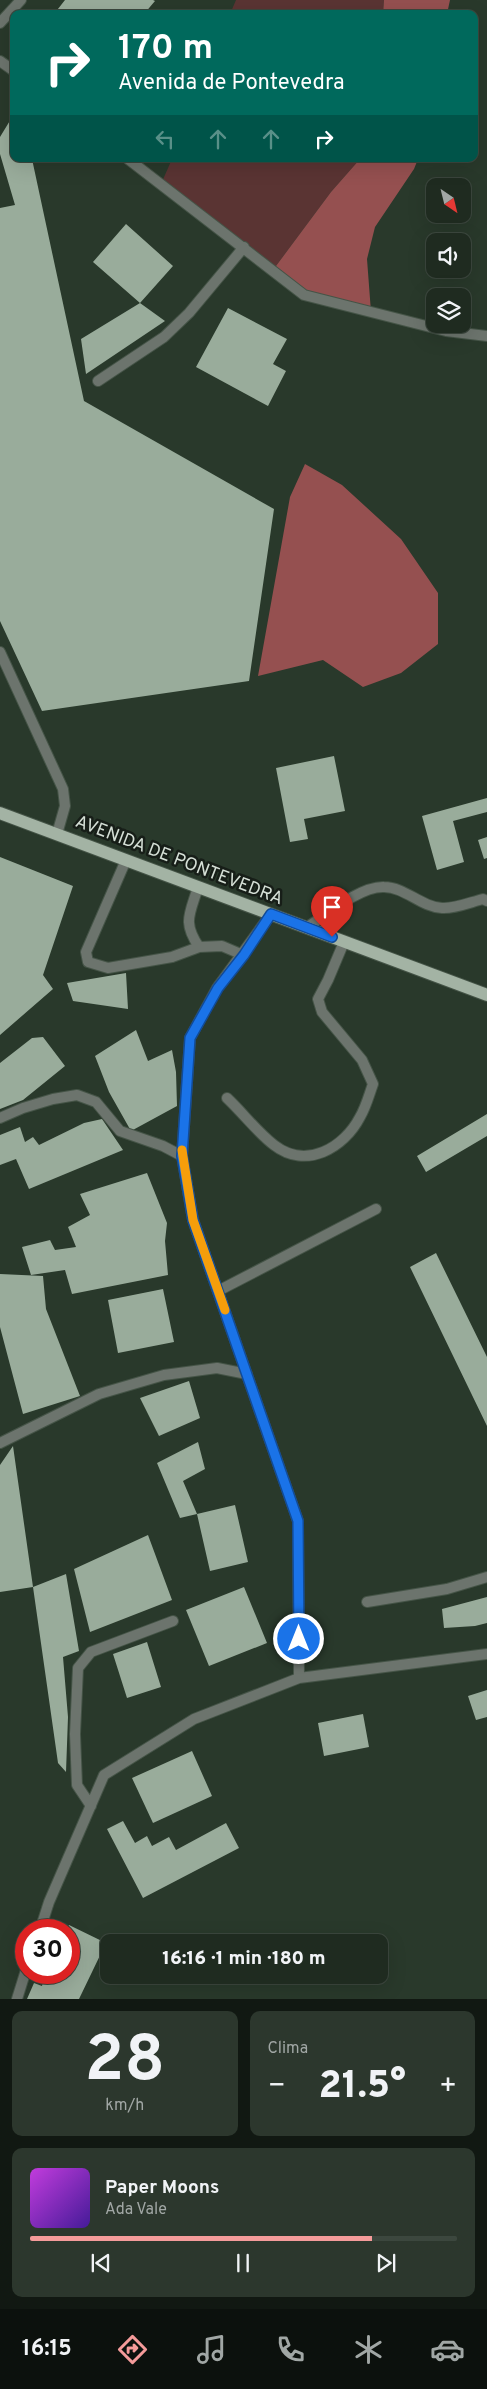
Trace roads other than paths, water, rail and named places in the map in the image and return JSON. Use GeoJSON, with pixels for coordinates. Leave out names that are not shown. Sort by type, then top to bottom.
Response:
{"type":"FeatureCollection","features":[{"type":"Feature","properties":{"kind":"main road","name":"AVENIDA DE PONTEVEDRA"},"geometry":{"type":"LineString","coordinates":[[0,813],[487,995]]}},
{"type":"Feature","properties":{"kind":"street"},"geometry":{"type":"LineString","coordinates":[[12,10],[21,0]]}},
{"type":"Feature","properties":{"kind":"street"},"geometry":{"type":"LineString","coordinates":[[0,23],[10,12]]}},
{"type":"Feature","properties":{"kind":"street"},"geometry":{"type":"LineString","coordinates":[[132,162],[304,295],[446,331],[487,336]]}},
{"type":"Feature","properties":{"kind":"street"},"geometry":{"type":"LineString","coordinates":[[98,381],[164,337],[189,313],[244,248]]}},
{"type":"Feature","properties":{"kind":"street"},"geometry":{"type":"LineString","coordinates":[[0,652],[63,789],[65,806],[57,834]]}},
{"type":"Feature","properties":{"kind":"street"},"geometry":{"type":"LineString","coordinates":[[126,860],[86,952],[88,962],[108,968],[172,957],[200,947],[222,946],[244,955]]}},
{"type":"Feature","properties":{"kind":"street"},"geometry":{"type":"LineString","coordinates":[[198,887],[188,919],[190,933],[200,947]]}},
{"type":"Feature","properties":{"kind":"street"},"geometry":{"type":"LineString","coordinates":[[306,928],[351,898],[365,891],[384,887],[398,890],[423,903],[442,908],[483,899],[487,901]]}},
{"type":"Feature","properties":{"kind":"street"},"geometry":{"type":"LineString","coordinates":[[271,914],[244,955],[218,988],[190,1038],[182,1156],[193,1220],[298,1521],[299,1678]]}},
{"type":"Feature","properties":{"kind":"street"},"geometry":{"type":"LineString","coordinates":[[228,1098],[275,1146],[292,1155],[310,1157],[324,1154],[340,1142],[360,1118],[373,1084],[362,1060],[322,1012],[318,999],[344,942]]}},
{"type":"Feature","properties":{"kind":"street"},"geometry":{"type":"LineString","coordinates":[[0,1118],[53,1099],[77,1095],[96,1102],[120,1131],[163,1146],[182,1156]]}},
{"type":"Feature","properties":{"kind":"street"},"geometry":{"type":"LineString","coordinates":[[218,1291],[376,1209]]}},
{"type":"Feature","properties":{"kind":"street"},"geometry":{"type":"LineString","coordinates":[[0,1443],[99,1394],[164,1375],[217,1368],[247,1374]]}},
{"type":"Feature","properties":{"kind":"street"},"geometry":{"type":"LineString","coordinates":[[367,1602],[447,1589],[487,1577]]}},
{"type":"Feature","properties":{"kind":"street"},"geometry":{"type":"LineString","coordinates":[[91,1806],[77,1784],[75,1734],[78,1668],[91,1652],[173,1621]]}},
{"type":"Feature","properties":{"kind":"street"},"geometry":{"type":"LineString","coordinates":[[44,1919],[49,1902],[104,1775],[194,1719],[299,1678],[487,1654]]}},
{"type":"Feature","properties":{"kind":"street"},"geometry":{"type":"LineString","coordinates":[[17,1999],[22,1984]]}}]}
